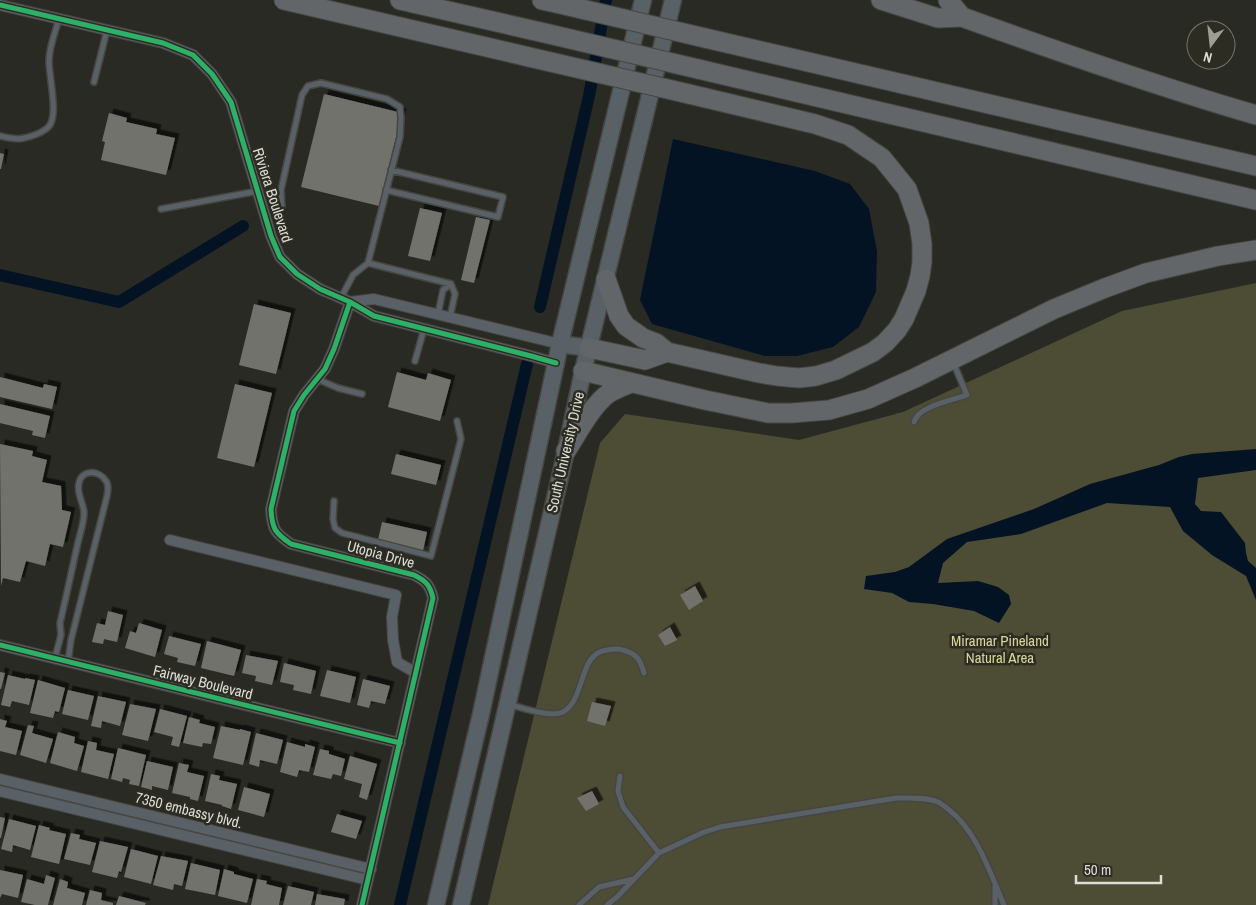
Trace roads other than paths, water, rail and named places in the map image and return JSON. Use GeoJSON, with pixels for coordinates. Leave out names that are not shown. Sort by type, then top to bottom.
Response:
{"type":"FeatureCollection","features":[{"type":"Feature","properties":{"kind":"highway"},"geometry":{"type":"LineString","coordinates":[[284,0],[815,124],[848,135],[882,158],[907,189],[919,223],[922,244],[920,276],[916,291],[897,330],[873,352],[836,370],[816,376],[799,378],[777,376],[668,352],[656,343],[642,338],[626,326],[619,316],[606,280]]}},
{"type":"Feature","properties":{"kind":"highway"},"geometry":{"type":"LineString","coordinates":[[400,0],[1256,200]]}},
{"type":"Feature","properties":{"kind":"highway"},"geometry":{"type":"LineString","coordinates":[[881,0],[938,18],[962,17],[1121,73],[1256,116]]}},
{"type":"Feature","properties":{"kind":"highway"},"geometry":{"type":"LineString","coordinates":[[948,0],[962,17]]}},
{"type":"Feature","properties":{"kind":"highway"},"geometry":{"type":"LineString","coordinates":[[549,2],[1256,166]]}},
{"type":"Feature","properties":{"kind":"highway"},"geometry":{"type":"LineString","coordinates":[[583,371],[768,413],[829,410],[868,399],[1054,309],[1105,288],[1146,273],[1218,256],[1256,250]]}},
{"type":"Feature","properties":{"kind":"highway"},"geometry":{"type":"LineString","coordinates":[[589,348],[645,360],[668,352]]}},
{"type":"Feature","properties":{"kind":"highway"},"geometry":{"type":"LineString","coordinates":[[566,451],[601,400],[611,392],[631,383]]}},
{"type":"Feature","properties":{"kind":"main road","name":"South University Drive"},"geometry":{"type":"LineString","coordinates":[[436,905],[481,714],[560,344],[643,0]]}},
{"type":"Feature","properties":{"kind":"main road","name":"South University Drive"},"geometry":{"type":"LineString","coordinates":[[461,905],[583,371],[673,0]]}},
{"type":"Feature","properties":{"kind":"main road"},"geometry":{"type":"LineString","coordinates":[[560,344],[589,348]]}},
{"type":"Feature","properties":{"kind":"main road"},"geometry":{"type":"LineString","coordinates":[[556,363],[583,371]]}},
{"type":"Feature","properties":{"kind":"street","name":"Riviera Boulevard"},"geometry":{"type":"LineString","coordinates":[[0,5],[163,43],[193,55],[212,74],[231,102],[271,236],[280,256],[297,274],[320,289],[374,316],[556,363]]}},
{"type":"Feature","properties":{"kind":"street"},"geometry":{"type":"LineString","coordinates":[[345,300],[374,299],[560,344]]}},
{"type":"Feature","properties":{"kind":"street","name":"Utopia Drive"},"geometry":{"type":"LineString","coordinates":[[345,300],[334,348],[324,369],[294,411],[271,510],[272,523],[278,535],[291,544],[414,575],[425,580],[431,589],[433,598],[362,905]]}},
{"type":"Feature","properties":{"kind":"street"},"geometry":{"type":"LineString","coordinates":[[170,540],[396,595],[392,617],[392,640],[398,662],[416,672]]}},
{"type":"Feature","properties":{"kind":"street","name":"Fairway Boulevard"},"geometry":{"type":"LineString","coordinates":[[0,645],[400,743]]}},
{"type":"Feature","properties":{"kind":"street","name":"7350 embassy blvd."},"geometry":{"type":"LineString","coordinates":[[0,779],[371,869]]}},
{"type":"Feature","properties":{"kind":"street"},"geometry":{"type":"LineString","coordinates":[[0,791],[368,880]]}},
{"type":"Feature","properties":{"kind":"lane"},"geometry":{"type":"LineString","coordinates":[[0,136],[15,140],[30,137],[45,131],[51,124],[53,103],[49,60],[59,20]]}},
{"type":"Feature","properties":{"kind":"lane"},"geometry":{"type":"LineString","coordinates":[[94,82],[107,30]]}},
{"type":"Feature","properties":{"kind":"lane"},"geometry":{"type":"LineString","coordinates":[[282,208],[281,190],[302,95],[308,86],[321,83],[386,100],[400,107],[400,137],[368,263],[353,275],[345,300]]}},
{"type":"Feature","properties":{"kind":"lane"},"geometry":{"type":"LineString","coordinates":[[386,190],[498,217],[500,210],[503,197],[391,170]]}},
{"type":"Feature","properties":{"kind":"lane"},"geometry":{"type":"LineString","coordinates":[[161,208],[258,191]]}},
{"type":"Feature","properties":{"kind":"lane"},"geometry":{"type":"LineString","coordinates":[[368,263],[450,284],[455,294],[450,317]]}},
{"type":"Feature","properties":{"kind":"lane"},"geometry":{"type":"LineString","coordinates":[[438,314],[443,290],[450,284]]}},
{"type":"Feature","properties":{"kind":"lane"},"geometry":{"type":"LineString","coordinates":[[415,361],[424,329]]}},
{"type":"Feature","properties":{"kind":"lane"},"geometry":{"type":"LineString","coordinates":[[914,422],[916,417],[927,409],[967,395],[952,360]]}},
{"type":"Feature","properties":{"kind":"lane"},"geometry":{"type":"LineString","coordinates":[[317,378],[338,388],[362,394]]}},
{"type":"Feature","properties":{"kind":"lane"},"geometry":{"type":"LineString","coordinates":[[334,502],[333,519],[335,528],[342,533],[431,556],[461,439],[458,421]]}},
{"type":"Feature","properties":{"kind":"lane"},"geometry":{"type":"LineString","coordinates":[[55,658],[61,635],[60,623],[84,512],[78,492],[79,484],[82,476],[86,473],[94,473],[106,482],[108,488],[107,496],[71,640],[68,662]]}},
{"type":"Feature","properties":{"kind":"lane"},"geometry":{"type":"LineString","coordinates":[[508,704],[549,714],[560,713],[568,708],[572,702],[593,656],[603,650],[618,648],[630,652],[637,657],[644,673]]}},
{"type":"Feature","properties":{"kind":"lane"},"geometry":{"type":"LineString","coordinates":[[620,776],[618,791],[623,807],[659,853]]}},
{"type":"Feature","properties":{"kind":"lane"},"geometry":{"type":"LineString","coordinates":[[607,905],[659,853],[702,833],[720,827],[896,798],[917,798],[938,802],[954,814],[968,829],[985,860],[1004,905]]}},
{"type":"Feature","properties":{"kind":"lane"},"geometry":{"type":"LineString","coordinates":[[579,905],[599,887],[634,879]]}},
{"type":"Feature","properties":{"kind":"lane"},"geometry":{"type":"LineString","coordinates":[[995,884],[995,905]]}},
{"type":"Feature","properties":{"kind":"water"},"geometry":{"type":"Polygon","coordinates":[[[673,139],[815,171],[850,184],[869,209],[877,251],[876,292],[859,327],[833,347],[797,356],[765,356],[652,324],[640,300],[673,139]]]}},
{"type":"Feature","properties":{"kind":"water"},"geometry":{"type":"Polygon","coordinates":[[[1256,449],[1256,470],[1198,478],[1195,504],[1201,511],[1221,512],[1245,543],[1248,561],[1256,568],[1256,600],[1246,576],[1212,555],[1183,531],[1170,507],[1107,503],[1021,534],[967,542],[943,563],[938,583],[978,581],[998,587],[1009,595],[1011,604],[999,623],[974,611],[909,602],[892,593],[864,589],[866,576],[895,572],[909,567],[947,539],[1034,509],[1090,484],[1192,454],[1256,449]]]}},
{"type":"Feature","properties":{"kind":"waterway"},"geometry":{"type":"LineString","coordinates":[[540,307],[589,96],[606,0]]}},
{"type":"Feature","properties":{"kind":"waterway"},"geometry":{"type":"LineString","coordinates":[[0,275],[119,302],[243,226]]}},
{"type":"Feature","properties":{"kind":"waterway"},"geometry":{"type":"LineString","coordinates":[[400,905],[527,364]]}},
{"type":"Feature","properties":{"kind":"park label","name":"Miramar Pineland Natural Area"},"geometry":{"type":"Point","coordinates":[1000,648]}}]}
